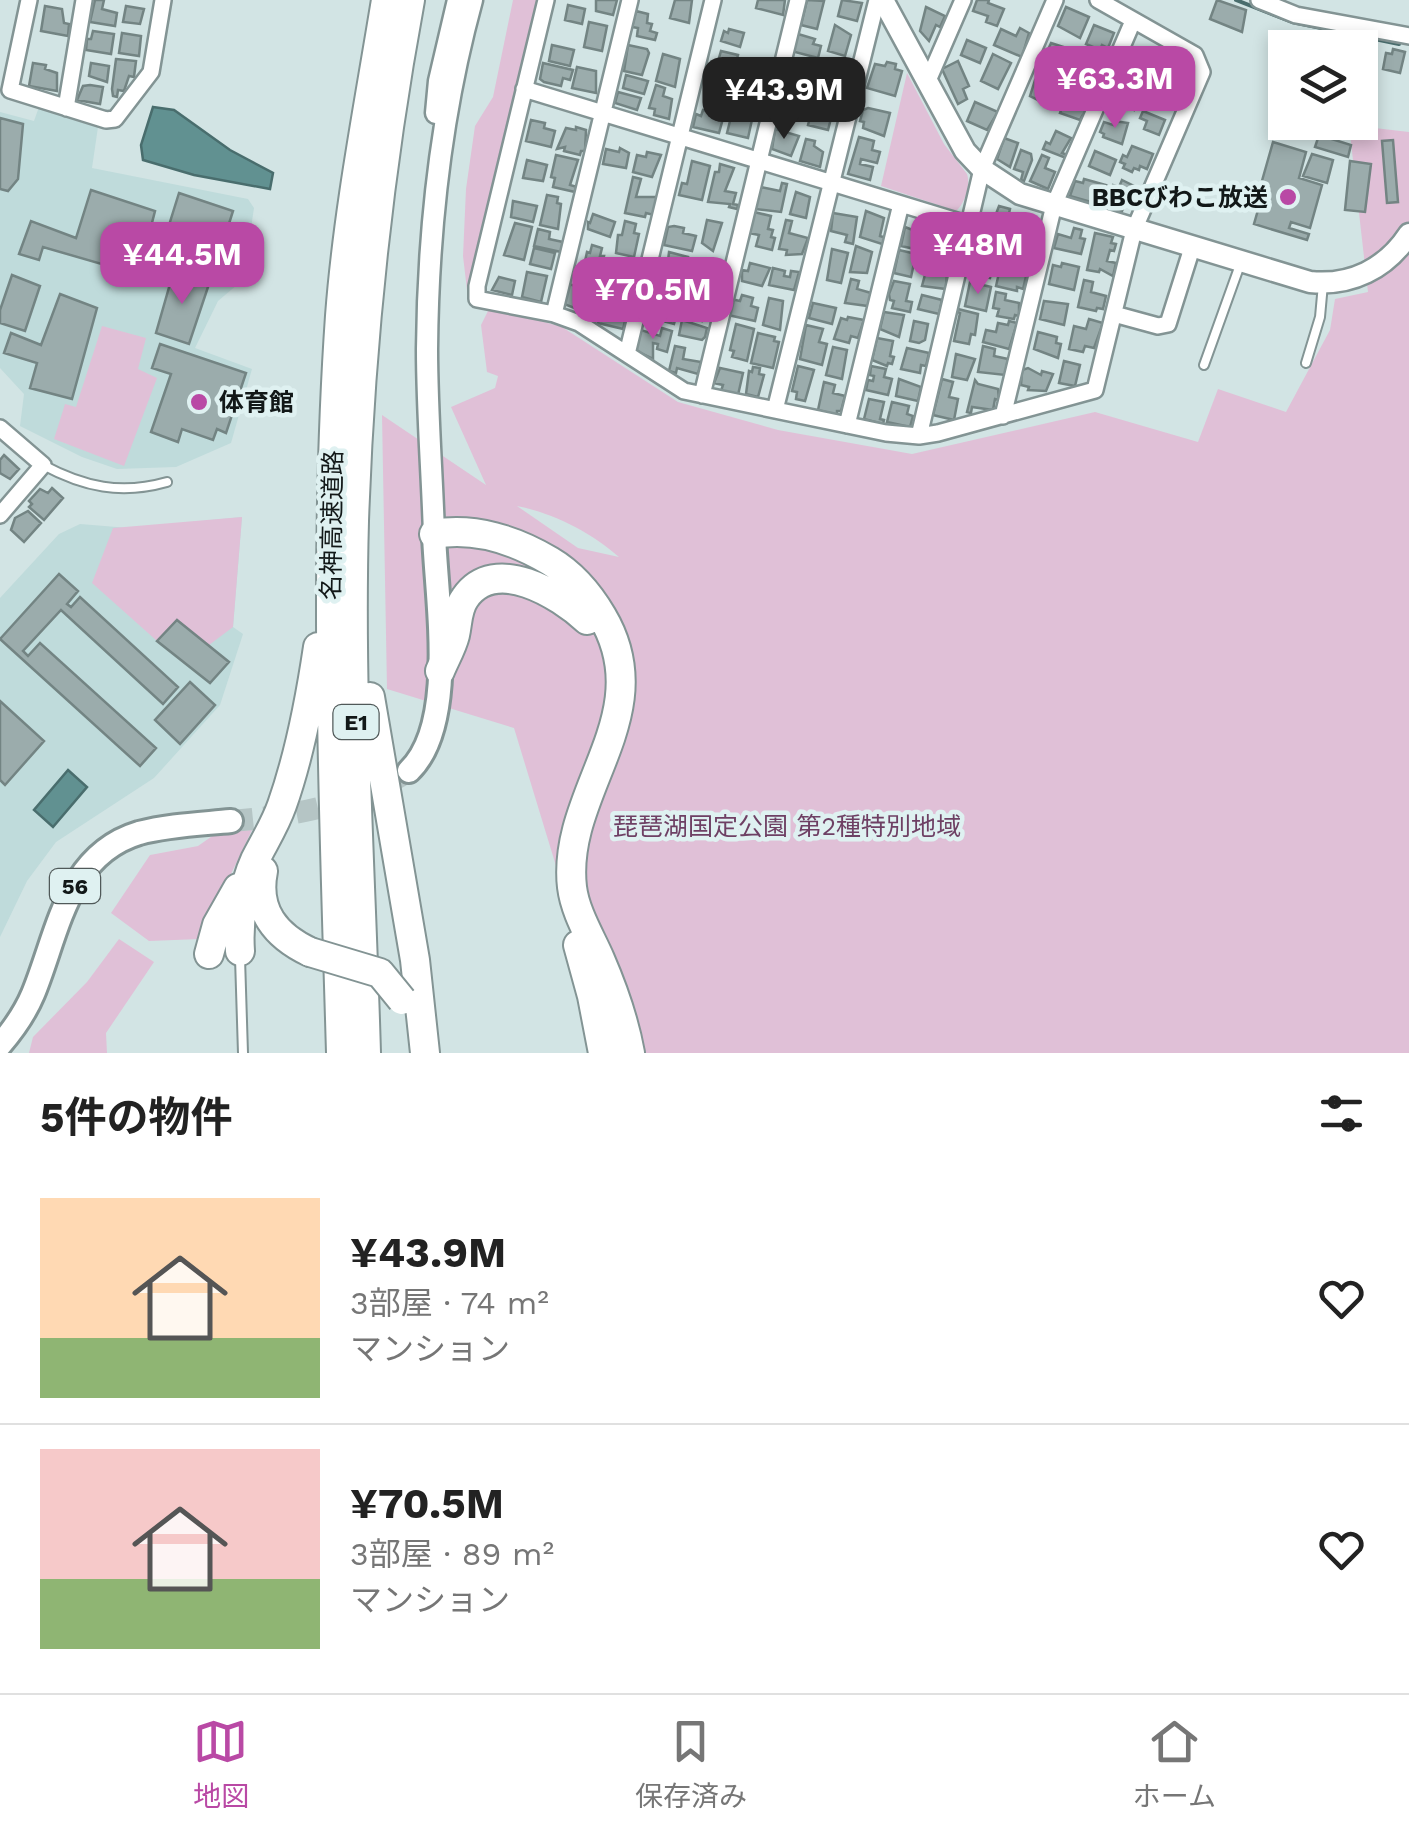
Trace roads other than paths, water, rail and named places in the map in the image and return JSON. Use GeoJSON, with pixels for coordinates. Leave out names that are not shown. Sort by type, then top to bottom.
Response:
{"type":"FeatureCollection","features":[{"type":"Feature","properties":{"kind":"highway","name":"名神高速道路"},"geometry":{"type":"LineString","coordinates":[[341,1053],[330,562],[340,311],[386,0]]}},
{"type":"Feature","properties":{"kind":"highway","name":"名神高速道路"},"geometry":{"type":"LineString","coordinates":[[366,1053],[353,606],[360,391],[373,235],[410,0]]}},
{"type":"Feature","properties":{"kind":"highway"},"geometry":{"type":"LineString","coordinates":[[360,391],[368,685],[430,1044]]}},
{"type":"Feature","properties":{"kind":"highway"},"geometry":{"type":"LineString","coordinates":[[434,534],[460,529],[507,541],[545,558],[579,584],[612,635],[618,655],[621,699],[612,738],[580,821],[572,888],[618,1004],[630,1053]]}},
{"type":"Feature","properties":{"kind":"highway"},"geometry":{"type":"LineString","coordinates":[[434,534],[536,566],[563,587],[600,645],[606,664],[608,704],[570,812],[563,842],[562,873],[603,1053]]}},
{"type":"Feature","properties":{"kind":"highway"},"geometry":{"type":"LineString","coordinates":[[330,562],[304,730],[270,836],[261,880],[262,902],[276,930],[310,952],[380,973],[402,1000],[410,1053]]}},
{"type":"Feature","properties":{"kind":"highway"},"geometry":{"type":"LineString","coordinates":[[440,671],[455,636],[461,604],[476,585],[503,580],[531,583],[561,598],[587,620]]}},
{"type":"Feature","properties":{"kind":"highway"},"geometry":{"type":"LineString","coordinates":[[208,954],[217,924],[270,836]]}},
{"type":"Feature","properties":{"kind":"highway"},"geometry":{"type":"LineString","coordinates":[[240,951],[238,930],[254,863]]}},
{"type":"Feature","properties":{"kind":"main road"},"geometry":{"type":"LineString","coordinates":[[409,771],[425,751],[436,724],[440,671],[434,534]]}},
{"type":"Feature","properties":{"kind":"main road","name":"56"},"geometry":{"type":"LineString","coordinates":[[0,1046],[28,1007],[67,898],[91,863],[136,834],[231,821]]}},
{"type":"Feature","properties":{"kind":"street"},"geometry":{"type":"LineString","coordinates":[[28,0],[10,90],[106,120],[115,118],[151,72],[163,0]]}},
{"type":"Feature","properties":{"kind":"street"},"geometry":{"type":"LineString","coordinates":[[66,108],[84,0]]}},
{"type":"Feature","properties":{"kind":"street"},"geometry":{"type":"LineString","coordinates":[[440,165],[439,80],[458,0]]}},
{"type":"Feature","properties":{"kind":"street"},"geometry":{"type":"LineString","coordinates":[[434,534],[427,353],[432,227],[448,112],[472,0]]}},
{"type":"Feature","properties":{"kind":"street"},"geometry":{"type":"LineString","coordinates":[[448,112],[466,82],[486,0]]}},
{"type":"Feature","properties":{"kind":"street"},"geometry":{"type":"LineString","coordinates":[[546,0],[476,299],[554,314],[578,323],[672,386],[847,425],[919,436],[1095,390],[1134,230],[1202,72],[1196,55],[1098,0]]}},
{"type":"Feature","properties":{"kind":"street"},"geometry":{"type":"LineString","coordinates":[[554,314],[630,0]]}},
{"type":"Feature","properties":{"kind":"street"},"geometry":{"type":"LineString","coordinates":[[627,354],[713,0]]}},
{"type":"Feature","properties":{"kind":"street"},"geometry":{"type":"LineString","coordinates":[[702,395],[798,0]]}},
{"type":"Feature","properties":{"kind":"street"},"geometry":{"type":"LineString","coordinates":[[880,0],[956,137],[982,170],[1020,194],[1294,280],[1322,284],[1345,282],[1373,270],[1394,254],[1409,234]]}},
{"type":"Feature","properties":{"kind":"street"},"geometry":{"type":"LineString","coordinates":[[775,410],[880,0]]}},
{"type":"Feature","properties":{"kind":"street"},"geometry":{"type":"LineString","coordinates":[[927,83],[963,0]]}},
{"type":"Feature","properties":{"kind":"street"},"geometry":{"type":"LineString","coordinates":[[919,436],[982,170],[1055,0]]}},
{"type":"Feature","properties":{"kind":"street"},"geometry":{"type":"LineString","coordinates":[[1259,0],[1296,15],[1409,36]]}},
{"type":"Feature","properties":{"kind":"street"},"geometry":{"type":"LineString","coordinates":[[1003,416],[1054,205],[1133,21]]}},
{"type":"Feature","properties":{"kind":"street"},"geometry":{"type":"LineString","coordinates":[[524,89],[970,225]]}},
{"type":"Feature","properties":{"kind":"street"},"geometry":{"type":"LineString","coordinates":[[847,425],[901,204]]}},
{"type":"Feature","properties":{"kind":"street"},"geometry":{"type":"LineString","coordinates":[[1114,314],[1158,326],[1168,324],[1192,248]]}},
{"type":"Feature","properties":{"kind":"street"},"geometry":{"type":"LineString","coordinates":[[0,428],[43,465],[0,515]]}},
{"type":"Feature","properties":{"kind":"lane"},"geometry":{"type":"LineString","coordinates":[[1204,365],[1241,262]]}},
{"type":"Feature","properties":{"kind":"lane"},"geometry":{"type":"LineString","coordinates":[[1306,363],[1320,317],[1322,284]]}},
{"type":"Feature","properties":{"kind":"lane"},"geometry":{"type":"LineString","coordinates":[[43,465],[93,487],[132,489],[167,482]]}},
{"type":"Feature","properties":{"kind":"lane"},"geometry":{"type":"LineString","coordinates":[[392,824],[428,978]]}},
{"type":"Feature","properties":{"kind":"lane"},"geometry":{"type":"LineString","coordinates":[[240,951],[243,1053]]}},
{"type":"Feature","properties":{"kind":"lane"},"geometry":{"type":"LineString","coordinates":[[430,1044],[436,1053]]}},
{"type":"Feature","properties":{"kind":"water"},"geometry":{"type":"Polygon","coordinates":[[[153,107],[174,110],[230,150],[273,173],[270,189],[194,175],[143,160],[141,145],[153,107]]]}},
{"type":"Feature","properties":{"kind":"water"},"geometry":{"type":"Polygon","coordinates":[[[68,770],[87,787],[53,827],[34,810],[68,770]]]}},
{"type":"Feature","properties":{"kind":"waterway"},"geometry":{"type":"LineString","coordinates":[[1236,0],[1292,22],[1399,44]]}},
{"type":"Feature","properties":{"kind":"tunnel"},"geometry":{"type":"LineString","coordinates":[[231,821],[323,807],[367,792],[409,771]]}},
{"type":"Feature","properties":{"kind":"place","name":"BBCびわこ放送"},"geometry":{"type":"Point","coordinates":[1288,197]}},
{"type":"Feature","properties":{"kind":"place","name":"体育館"},"geometry":{"type":"Point","coordinates":[199,402]}},
{"type":"Feature","properties":{"kind":"park label","name":"琵琶湖国定公園 第2種特別地域"},"geometry":{"type":"Point","coordinates":[787,826]}}]}
